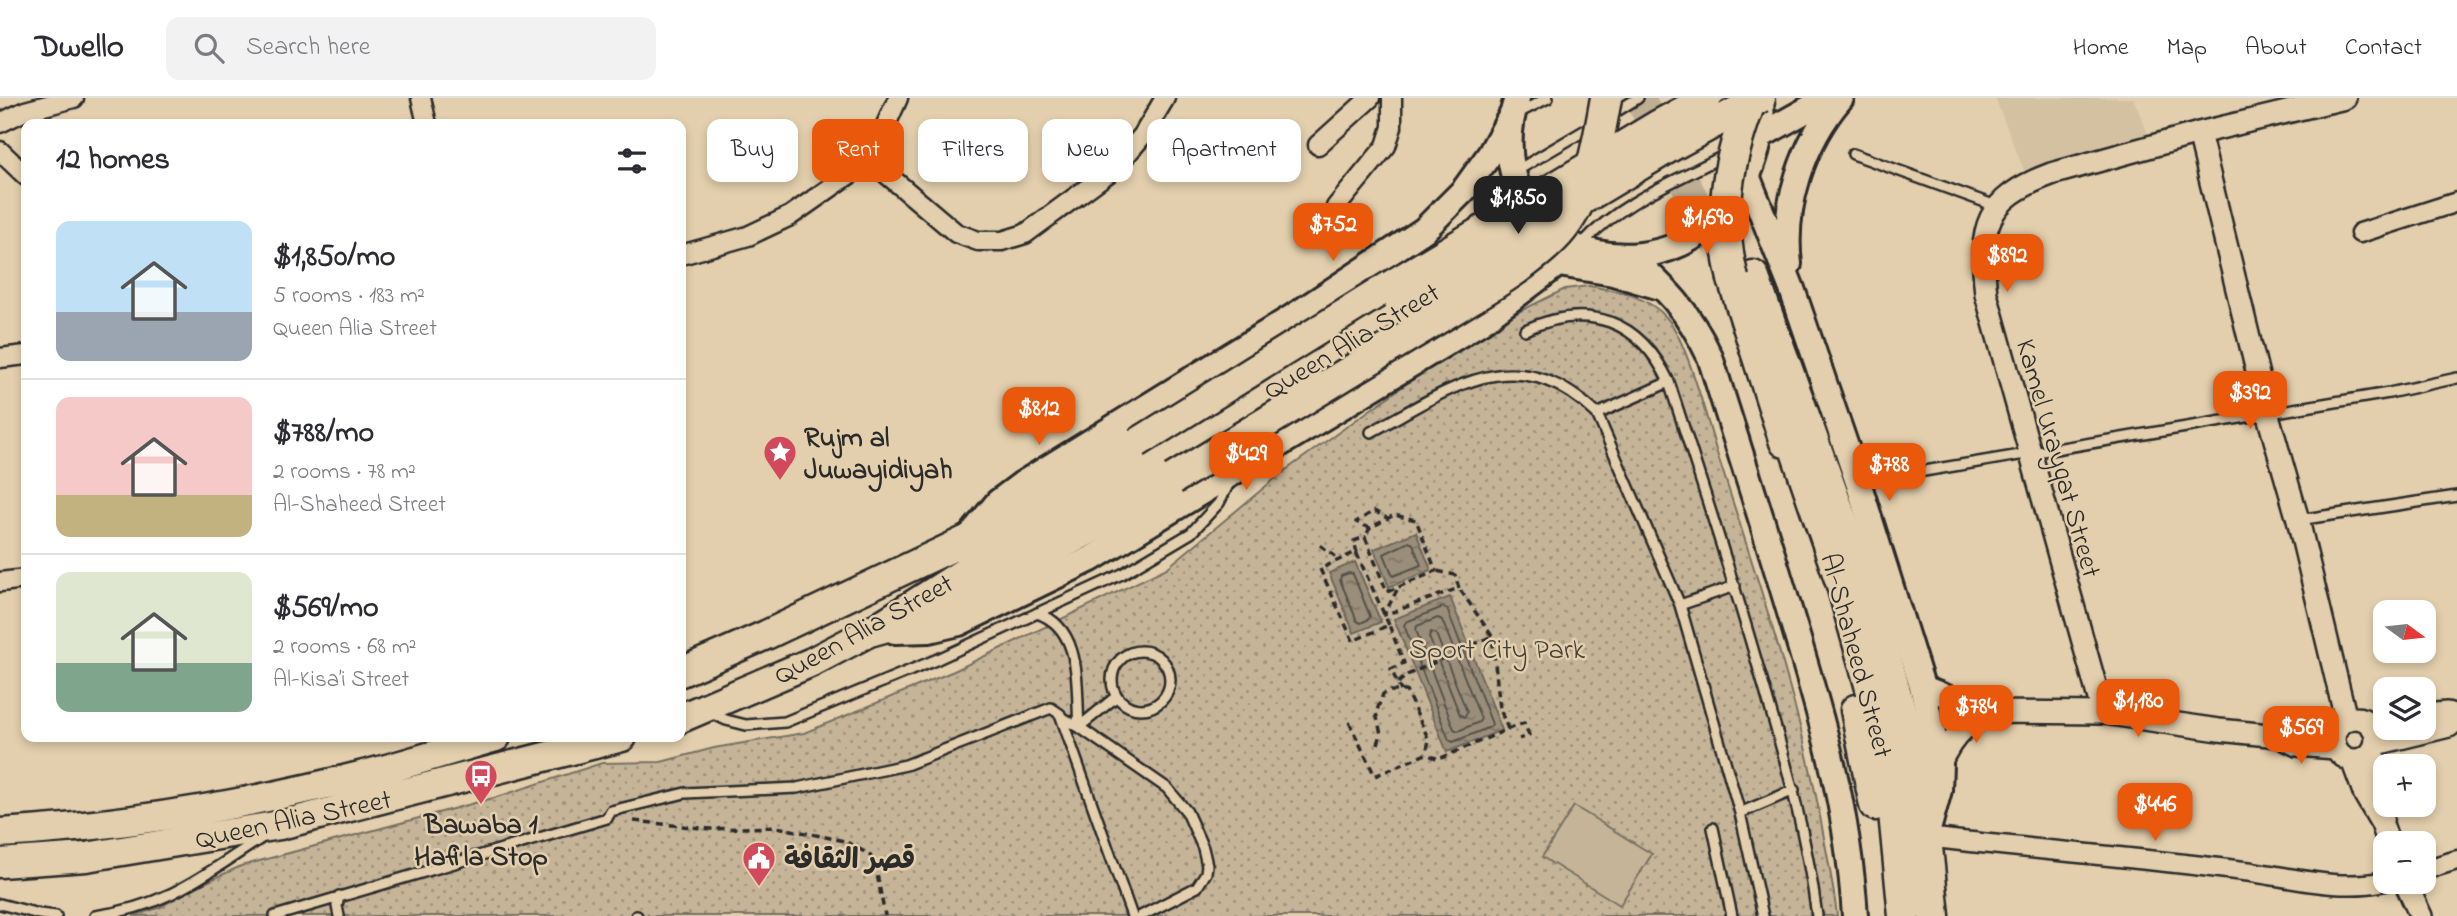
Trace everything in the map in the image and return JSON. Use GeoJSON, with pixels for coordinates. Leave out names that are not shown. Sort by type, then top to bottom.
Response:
{"type":"FeatureCollection","features":[{"type":"Feature","properties":{"kind":"highway"},"geometry":{"type":"LineString","coordinates":[[873,629],[936,612],[1111,517],[1154,461],[1450,311],[1537,253],[1562,230],[1577,207],[1594,160],[1606,98]]}},
{"type":"Feature","properties":{"kind":"highway"},"geometry":{"type":"LineString","coordinates":[[1752,98],[1737,141],[1726,191],[1724,218],[1728,260],[1821,568],[1874,793],[1884,916]]}},
{"type":"Feature","properties":{"kind":"highway","name":"Al-Shaheed Street"},"geometry":{"type":"LineString","coordinates":[[1904,916],[1889,761],[1876,706],[1842,585],[1746,279],[1861,575],[1911,748],[1926,837],[1934,916]]}},
{"type":"Feature","properties":{"kind":"main road","name":"Queen Alia Street"},"geometry":{"type":"LineString","coordinates":[[1154,461],[1398,281],[1658,124],[1707,98]]}},
{"type":"Feature","properties":{"kind":"main road"},"geometry":{"type":"LineString","coordinates":[[1514,107],[1508,145],[1513,173],[1521,199],[1536,221],[1556,238],[1579,248],[1606,255],[1631,257],[1667,250],[1700,233],[1738,195],[1748,178],[1760,136],[1761,98]]}},
{"type":"Feature","properties":{"kind":"main road","name":"Queen Alia Street"},"geometry":{"type":"LineString","coordinates":[[686,670],[969,539],[1154,461],[1422,295],[1761,98]]}},
{"type":"Feature","properties":{"kind":"main road"},"geometry":{"type":"LineString","coordinates":[[1760,136],[1828,98]]}},
{"type":"Feature","properties":{"kind":"main road"},"geometry":{"type":"LineString","coordinates":[[1792,289],[1788,226],[1793,194],[1816,135],[1841,98]]}},
{"type":"Feature","properties":{"kind":"main road"},"geometry":{"type":"LineString","coordinates":[[969,539],[998,502],[1022,484],[1291,318],[1423,230],[1464,190],[1490,154],[1514,107]]}},
{"type":"Feature","properties":{"kind":"main road"},"geometry":{"type":"LineString","coordinates":[[1748,178],[1792,289],[1858,482],[1922,686],[1940,764],[1939,790],[1926,837]]}},
{"type":"Feature","properties":{"kind":"main road"},"geometry":{"type":"LineString","coordinates":[[1423,230],[1453,245],[1474,272],[1480,287],[1482,321]]}},
{"type":"Feature","properties":{"kind":"main road"},"geometry":{"type":"LineString","coordinates":[[873,629],[929,630],[959,624],[1091,559],[1482,321],[1579,248]]}},
{"type":"Feature","properties":{"kind":"main road"},"geometry":{"type":"LineString","coordinates":[[1631,257],[1667,290],[1684,310],[1710,357],[1825,728],[1840,792],[1853,881],[1855,916]]}},
{"type":"Feature","properties":{"kind":"main road"},"geometry":{"type":"LineString","coordinates":[[1559,264],[1613,273],[1667,290]]}},
{"type":"Feature","properties":{"kind":"main road","name":"Queen Alia Street"},"geometry":{"type":"LineString","coordinates":[[692,713],[812,662],[873,629]]}},
{"type":"Feature","properties":{"kind":"main road","name":"Queen Alia Street"},"geometry":{"type":"LineString","coordinates":[[0,833],[51,830],[200,809],[368,774],[479,742]]}},
{"type":"Feature","properties":{"kind":"main road","name":"Queen Alia Street"},"geometry":{"type":"LineString","coordinates":[[0,863],[86,857],[280,825],[603,742]]}},
{"type":"Feature","properties":{"kind":"street"},"geometry":{"type":"LineString","coordinates":[[0,123],[30,105],[74,98]]}},
{"type":"Feature","properties":{"kind":"street"},"geometry":{"type":"LineString","coordinates":[[421,98],[425,119]]}},
{"type":"Feature","properties":{"kind":"street"},"geometry":{"type":"LineString","coordinates":[[889,119],[898,98]]}},
{"type":"Feature","properties":{"kind":"street"},"geometry":{"type":"LineString","coordinates":[[896,182],[956,233],[978,241],[1002,241],[1025,234],[1115,168],[1143,135],[1165,98]]}},
{"type":"Feature","properties":{"kind":"street"},"geometry":{"type":"LineString","coordinates":[[1318,145],[1370,98]]}},
{"type":"Feature","properties":{"kind":"street"},"geometry":{"type":"LineString","coordinates":[[1336,206],[1386,146],[1392,127],[1392,98]]}},
{"type":"Feature","properties":{"kind":"street","name":"Kamel Urayqat Street"},"geometry":{"type":"LineString","coordinates":[[2103,713],[1986,294],[1982,259],[1986,229],[1998,207],[2012,192],[2029,182],[2199,133],[2345,98]]}},
{"type":"Feature","properties":{"kind":"street"},"geometry":{"type":"LineString","coordinates":[[2199,133],[2267,412],[2360,760],[2375,747],[2449,726],[2457,717],[2447,713],[2436,714]]}},
{"type":"Feature","properties":{"kind":"street"},"geometry":{"type":"LineString","coordinates":[[0,151],[21,171]]}},
{"type":"Feature","properties":{"kind":"street"},"geometry":{"type":"LineString","coordinates":[[686,254],[748,236],[790,216],[839,182]]}},
{"type":"Feature","properties":{"kind":"street"},"geometry":{"type":"LineString","coordinates":[[2360,233],[2457,202]]}},
{"type":"Feature","properties":{"kind":"street"},"geometry":{"type":"LineString","coordinates":[[0,358],[21,356]]}},
{"type":"Feature","properties":{"kind":"street"},"geometry":{"type":"LineString","coordinates":[[0,582],[21,580]]}},
{"type":"Feature","properties":{"kind":"street"},"geometry":{"type":"LineString","coordinates":[[1922,686],[1960,701],[2000,712]]}},
{"type":"Feature","properties":{"kind":"street"},"geometry":{"type":"LineString","coordinates":[[1940,764],[1946,748],[1956,734],[1969,723],[2000,712],[2103,713],[2278,736],[2296,731],[2353,732],[2372,726],[2376,735],[2378,779],[2383,795],[2386,831]]}},
{"type":"Feature","properties":{"kind":"street"},"geometry":{"type":"LineString","coordinates":[[2353,732],[2365,795],[2384,831]]}},
{"type":"Feature","properties":{"kind":"street"},"geometry":{"type":"LineString","coordinates":[[1926,837],[2237,870],[2330,883],[2373,884]]}},
{"type":"Feature","properties":{"kind":"street"},"geometry":{"type":"LineString","coordinates":[[2436,866],[2457,860]]}},
{"type":"Feature","properties":{"kind":"street"},"geometry":{"type":"LineString","coordinates":[[2411,894],[2421,916]]}},
{"type":"Feature","properties":{"kind":"lane"},"geometry":{"type":"LineString","coordinates":[[1514,107],[1548,98]]}},
{"type":"Feature","properties":{"kind":"lane"},"geometry":{"type":"LineString","coordinates":[[1638,98],[1513,173],[1547,206],[1561,204],[1741,98]]}},
{"type":"Feature","properties":{"kind":"lane"},"geometry":{"type":"LineString","coordinates":[[1579,248],[1620,211],[1760,136]]}},
{"type":"Feature","properties":{"kind":"lane"},"geometry":{"type":"LineString","coordinates":[[1853,154],[1998,207]]}},
{"type":"Feature","properties":{"kind":"lane"},"geometry":{"type":"LineString","coordinates":[[1525,330],[1545,320],[1567,316],[1588,316],[1609,321],[1629,331],[1646,345],[1669,382],[1735,586],[1794,790],[1817,916]]}},
{"type":"Feature","properties":{"kind":"lane"},"geometry":{"type":"LineString","coordinates":[[1371,432],[1466,381],[1506,374],[1547,380],[1583,400],[1597,414],[1680,606],[1740,813],[1763,916]]}},
{"type":"Feature","properties":{"kind":"lane"},"geometry":{"type":"LineString","coordinates":[[1858,482],[2389,393],[2457,378]]}},
{"type":"Feature","properties":{"kind":"lane"},"geometry":{"type":"LineString","coordinates":[[1597,414],[1669,382]]}},
{"type":"Feature","properties":{"kind":"lane"},"geometry":{"type":"LineString","coordinates":[[692,713],[746,725],[785,722],[938,659],[1122,574],[1191,533],[1219,503],[1235,472]]}},
{"type":"Feature","properties":{"kind":"lane"},"geometry":{"type":"LineString","coordinates":[[2298,520],[2457,496]]}},
{"type":"Feature","properties":{"kind":"lane"},"geometry":{"type":"LineString","coordinates":[[1680,606],[1735,586]]}},
{"type":"Feature","properties":{"kind":"lane"},"geometry":{"type":"LineString","coordinates":[[1037,613],[1050,617],[1072,647],[1079,727]]}},
{"type":"Feature","properties":{"kind":"lane"},"geometry":{"type":"LineString","coordinates":[[1146,651],[1162,660],[1168,669],[1169,687],[1158,702],[1141,708],[1132,707],[1117,696],[1112,678],[1114,668],[1127,654],[1146,651]]}},
{"type":"Feature","properties":{"kind":"lane"},"geometry":{"type":"LineString","coordinates":[[1079,727],[1117,696]]}},
{"type":"Feature","properties":{"kind":"lane"},"geometry":{"type":"LineString","coordinates":[[275,916],[607,818],[611,811],[685,793],[797,788],[906,765],[1047,708],[1055,709],[1062,718],[1132,916]]}},
{"type":"Feature","properties":{"kind":"lane"},"geometry":{"type":"LineString","coordinates":[[1062,718],[1167,788],[1187,813],[1203,848],[1206,873],[1197,887],[1141,916]]}},
{"type":"Feature","properties":{"kind":"lane"},"geometry":{"type":"LineString","coordinates":[[1740,813],[1794,790]]}},
{"type":"Feature","properties":{"kind":"lane"},"geometry":{"type":"LineString","coordinates":[[96,916],[121,912],[171,895],[280,825]]}},
{"type":"Feature","properties":{"kind":"lane"},"geometry":{"type":"LineString","coordinates":[[1713,828],[1732,916]]}},
{"type":"Feature","properties":{"kind":"lane"},"geometry":{"type":"LineString","coordinates":[[339,895],[339,916]]}},
{"type":"Feature","properties":{"kind":"lane"},"geometry":{"type":"LineString","coordinates":[[0,904],[39,915],[55,916]]}},
{"type":"Feature","properties":{"kind":"path"},"geometry":{"type":"LineString","coordinates":[[1370,528],[1356,522],[1374,511],[1388,518]]}},
{"type":"Feature","properties":{"kind":"path"},"geometry":{"type":"LineString","coordinates":[[1401,691],[1391,669],[1404,663],[1354,541],[1365,537],[1370,528],[1394,515],[1416,520],[1436,571]]}},
{"type":"Feature","properties":{"kind":"path"},"geometry":{"type":"LineString","coordinates":[[1365,537],[1387,592],[1436,571],[1455,575],[1459,588],[1492,636],[1500,709],[1508,729]]}},
{"type":"Feature","properties":{"kind":"path"},"geometry":{"type":"LineString","coordinates":[[1320,545],[1340,560]]}},
{"type":"Feature","properties":{"kind":"path"},"geometry":{"type":"LineString","coordinates":[[1357,553],[1320,569],[1353,642],[1389,625]]}},
{"type":"Feature","properties":{"kind":"path"},"geometry":{"type":"LineString","coordinates":[[1384,615],[1398,588]]}},
{"type":"Feature","properties":{"kind":"path"},"geometry":{"type":"LineString","coordinates":[[1384,615],[1459,588]]}},
{"type":"Feature","properties":{"kind":"path"},"geometry":{"type":"LineString","coordinates":[[1398,683],[1407,675],[1492,636]]}},
{"type":"Feature","properties":{"kind":"path"},"geometry":{"type":"LineString","coordinates":[[1378,744],[1381,734],[1376,713],[1383,694],[1389,691],[1406,691],[1429,740],[1426,754]]}},
{"type":"Feature","properties":{"kind":"path"},"geometry":{"type":"LineString","coordinates":[[1349,722],[1375,776],[1426,754],[1439,759],[1524,723],[1530,735],[1519,739]]}},
{"type":"Feature","properties":{"kind":"path"},"geometry":{"type":"LineString","coordinates":[[607,818],[710,829],[776,827],[845,841],[870,855],[876,869],[885,916]]}},
{"type":"Feature","properties":{"kind":"shaded area"},"geometry":{"type":"Polygon","coordinates":[[[1995,98],[2133,98],[2149,136],[2026,175],[1995,98]]]}},
{"type":"Feature","properties":{"kind":"green space","name":"Sport City Park"},"geometry":{"type":"Polygon","coordinates":[[[1589,286],[1630,295],[1649,304],[1666,317],[1681,342],[1791,691],[1814,788],[1837,916],[133,916],[161,907],[183,893],[241,866],[497,797],[602,763],[661,762],[714,748],[804,733],[954,671],[1167,568],[1283,472],[1482,330],[1565,289],[1589,286]]]}},
{"type":"Feature","properties":{"kind":"green space"},"geometry":{"type":"Polygon","coordinates":[[[1574,806],[1652,854],[1620,905],[1542,857],[1574,806]]]}},
{"type":"Feature","properties":{"kind":"water"},"geometry":{"type":"Polygon","coordinates":[[[1416,532],[1431,570],[1389,587],[1374,549],[1416,532]]]}},
{"type":"Feature","properties":{"kind":"water"},"geometry":{"type":"Polygon","coordinates":[[[1355,562],[1381,622],[1354,633],[1329,573],[1355,562]]]}},
{"type":"Feature","properties":{"kind":"water"},"geometry":{"type":"Polygon","coordinates":[[[1450,597],[1502,730],[1447,752],[1394,619],[1450,597]]]}},
{"type":"Feature","properties":{"kind":"tunnel"},"geometry":{"type":"LineString","coordinates":[[1639,98],[1720,248]]}},
{"type":"Feature","properties":{"kind":"place","name":"Rujm al Juwayidiyah"},"geometry":{"type":"Point","coordinates":[780,482]}},
{"type":"Feature","properties":{"kind":"place","name":"Bawaba 1 Hafila Stop"},"geometry":{"type":"Point","coordinates":[481,806]}},
{"type":"Feature","properties":{"kind":"place","name":"قصر الثقافة"},"geometry":{"type":"Point","coordinates":[759,888]}}]}
